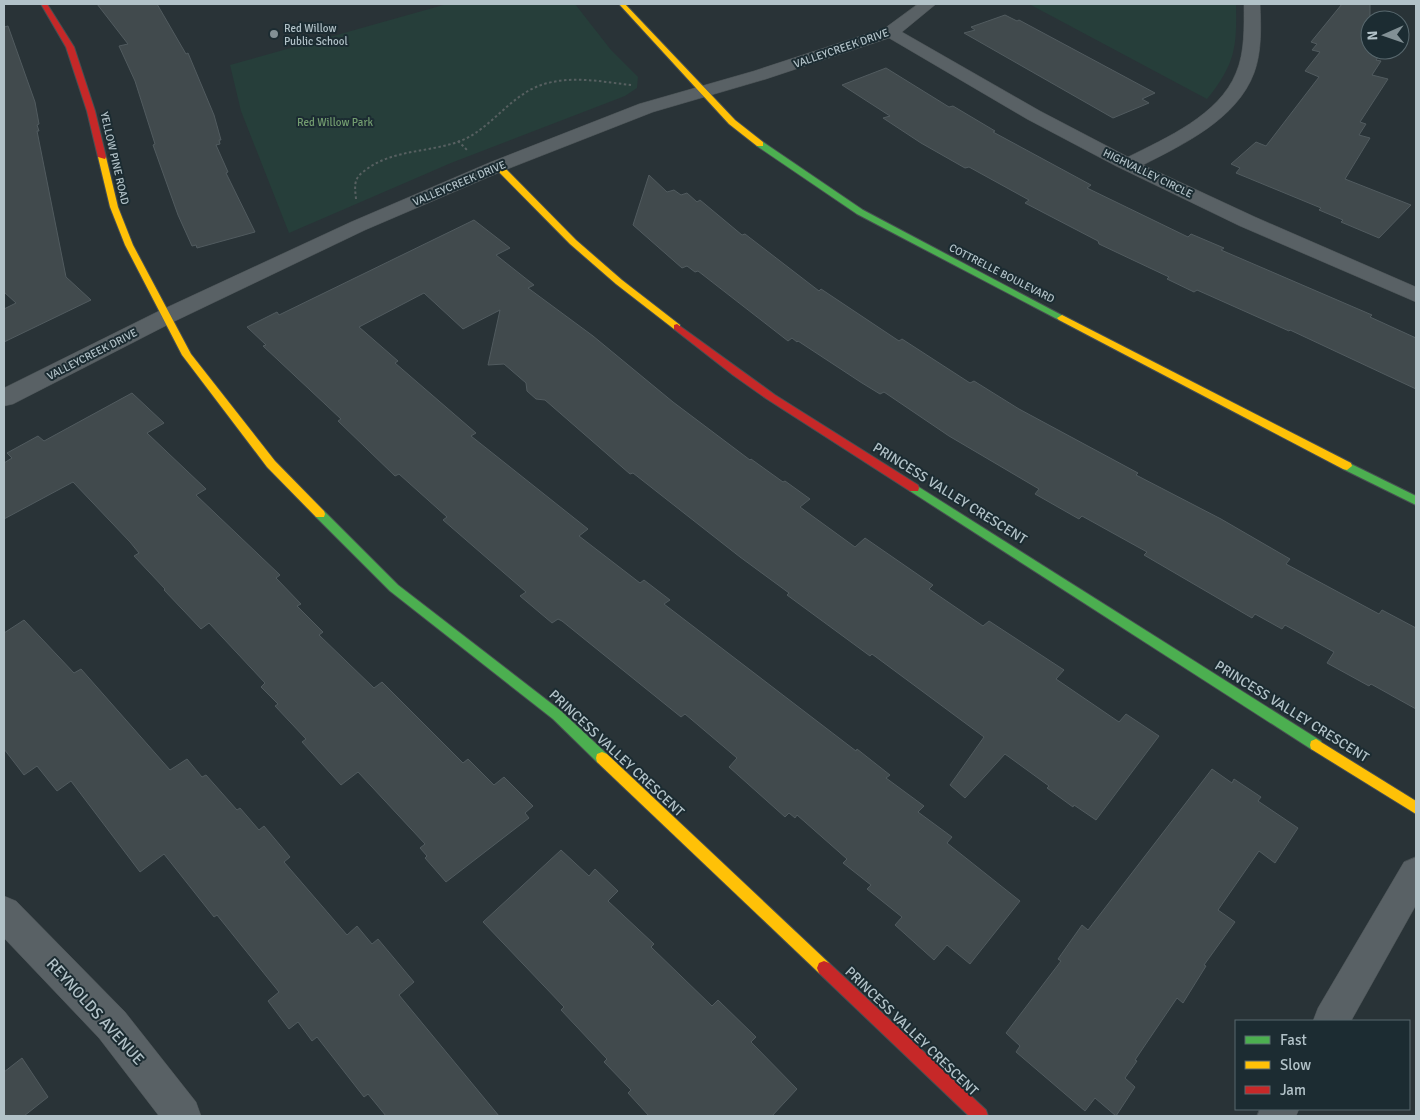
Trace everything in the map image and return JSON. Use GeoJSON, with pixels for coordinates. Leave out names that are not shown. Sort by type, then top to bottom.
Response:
{"type":"FeatureCollection","features":[{"type":"Feature","properties":{"kind":"street","name":"YELLOW PINE ROAD"},"geometry":{"type":"LineString","coordinates":[[44,4],[70,47],[91,111],[114,207],[129,245],[165,317]]}},
{"type":"Feature","properties":{"kind":"street","name":"COTTRELLE BOULEVARD"},"geometry":{"type":"LineString","coordinates":[[622,4],[732,122],[860,212],[1166,373],[1416,501]]}},
{"type":"Feature","properties":{"kind":"street","name":"VALLEYCREEK DRIVE"},"geometry":{"type":"LineString","coordinates":[[4,398],[165,317],[358,226],[498,166],[646,108],[891,32],[928,4]]}},
{"type":"Feature","properties":{"kind":"street"},"geometry":{"type":"LineString","coordinates":[[1129,164],[1157,150],[1199,124],[1225,103],[1236,89],[1245,75],[1252,43],[1252,4]]}},
{"type":"Feature","properties":{"kind":"street","name":"HIGHVALLEY CIRCLE"},"geometry":{"type":"LineString","coordinates":[[891,32],[1027,112],[1129,164],[1341,263],[1416,295]]}},
{"type":"Feature","properties":{"kind":"street","name":"PRINCESS VALLEY CRESCENT"},"geometry":{"type":"LineString","coordinates":[[498,166],[573,242],[619,282],[736,373],[1416,808]]}},
{"type":"Feature","properties":{"kind":"street","name":"PRINCESS VALLEY CRESCENT"},"geometry":{"type":"LineString","coordinates":[[165,317],[187,355],[271,464],[394,588],[557,715],[980,1116]]}},
{"type":"Feature","properties":{"kind":"street"},"geometry":{"type":"LineString","coordinates":[[1332,1020],[1416,874]]}},
{"type":"Feature","properties":{"kind":"street","name":"REYNOLDS AVENUE"},"geometry":{"type":"LineString","coordinates":[[4,912],[112,1025],[182,1116]]}},
{"type":"Feature","properties":{"kind":"path"},"geometry":{"type":"LineString","coordinates":[[359,204],[353,192],[357,180],[365,170],[380,161],[402,152],[451,144],[474,134],[521,93],[533,87],[565,80],[631,85]]}},
{"type":"Feature","properties":{"kind":"green space","name":"Red Willow Park"},"geometry":{"type":"Polygon","coordinates":[[[447,4],[575,4],[611,50],[638,77],[637,88],[625,96],[451,163],[289,233],[241,111],[230,65],[447,4]]]}},
{"type":"Feature","properties":{"kind":"green space"},"geometry":{"type":"Polygon","coordinates":[[[1029,4],[1236,4],[1235,44],[1229,65],[1207,99],[1029,4]]]}},
{"type":"Feature","properties":{"kind":"building"},"geometry":{"type":"Polygon","coordinates":[[[97,4],[157,4],[186,54],[188,53],[214,115],[221,140],[219,140],[220,144],[216,145],[228,172],[226,173],[255,232],[197,248],[196,245],[192,246],[178,215],[153,145],[155,144],[135,81],[119,46],[128,44],[97,4]]]}},
{"type":"Feature","properties":{"kind":"building"},"geometry":{"type":"Polygon","coordinates":[[[1342,4],[1370,4],[1370,10],[1360,10],[1360,60],[1381,61],[1372,75],[1388,79],[1360,122],[1366,124],[1359,135],[1370,138],[1345,179],[1411,205],[1379,238],[1341,222],[1343,220],[1319,210],[1321,208],[1236,173],[1240,168],[1231,164],[1256,142],[1266,146],[1319,77],[1305,71],[1320,52],[1312,50],[1317,44],[1311,42],[1342,4]]]}},
{"type":"Feature","properties":{"kind":"building"},"geometry":{"type":"Polygon","coordinates":[[[1005,15],[1017,21],[1019,20],[1155,93],[1142,99],[1149,103],[1113,118],[964,33],[975,30],[971,27],[1005,15]]]}},
{"type":"Feature","properties":{"kind":"building"},"geometry":{"type":"Polygon","coordinates":[[[8,26],[35,102],[39,124],[37,125],[39,131],[37,131],[66,277],[91,300],[4,342],[4,309],[16,303],[4,292],[4,27],[8,26]]]}},
{"type":"Feature","properties":{"kind":"building"},"geometry":{"type":"Polygon","coordinates":[[[886,68],[949,107],[953,106],[995,131],[993,132],[1091,185],[1087,188],[1188,237],[1191,234],[1224,248],[1221,250],[1372,315],[1370,317],[1416,338],[1416,389],[1290,330],[1197,290],[1194,292],[1167,279],[1169,277],[1099,244],[1098,241],[1025,203],[1029,200],[969,167],[965,168],[921,143],[883,118],[890,116],[842,85],[886,68]]]}},
{"type":"Feature","properties":{"kind":"building"},"geometry":{"type":"Polygon","coordinates":[[[649,175],[667,192],[674,190],[681,195],[687,193],[697,202],[700,200],[742,235],[745,234],[819,291],[821,289],[899,341],[902,339],[970,383],[974,381],[1019,409],[1138,473],[1136,475],[1221,519],[1290,559],[1286,564],[1379,614],[1382,610],[1416,628],[1416,709],[1371,684],[1369,686],[1327,663],[1334,652],[1285,625],[1282,629],[1255,614],[1252,618],[1144,555],[1147,552],[1082,516],[1079,519],[1035,494],[1039,489],[949,436],[884,392],[880,394],[862,383],[798,341],[792,338],[788,341],[698,271],[695,272],[687,266],[682,268],[633,225],[649,175]]]}},
{"type":"Feature","properties":{"kind":"building"},"geometry":{"type":"Polygon","coordinates":[[[474,220],[510,248],[496,255],[534,285],[528,288],[593,336],[673,402],[750,460],[810,499],[800,507],[855,547],[865,538],[933,585],[929,589],[983,626],[989,621],[1064,670],[1056,679],[1119,722],[1126,714],[1159,736],[1096,820],[1074,805],[1073,807],[1047,788],[1049,786],[1005,754],[965,798],[950,785],[984,737],[872,654],[870,656],[787,595],[789,593],[633,473],[630,474],[545,400],[536,399],[527,391],[526,383],[504,364],[488,365],[500,310],[463,329],[424,293],[359,327],[398,361],[395,363],[476,433],[471,436],[588,529],[579,536],[640,583],[644,580],[670,600],[664,604],[890,775],[886,778],[924,806],[918,812],[952,837],[947,843],[1020,901],[970,964],[947,945],[934,960],[895,925],[902,917],[867,889],[871,885],[843,863],[847,859],[797,815],[795,818],[789,813],[785,817],[729,767],[737,758],[685,714],[681,717],[562,621],[558,619],[552,623],[520,596],[526,592],[443,520],[447,517],[399,474],[395,476],[338,421],[341,419],[263,346],[266,345],[247,327],[277,312],[279,315],[474,220]]]}},
{"type":"Feature","properties":{"kind":"building"},"geometry":{"type":"Polygon","coordinates":[[[132,393],[164,423],[147,433],[206,489],[196,495],[280,575],[276,578],[301,604],[297,606],[323,632],[319,635],[374,688],[382,682],[463,763],[468,759],[494,785],[504,777],[533,806],[525,813],[529,818],[446,882],[425,858],[427,856],[420,848],[425,844],[358,772],[341,785],[302,742],[306,739],[275,706],[278,704],[261,687],[265,683],[209,623],[201,629],[134,556],[139,553],[130,542],[73,482],[4,519],[4,463],[12,458],[7,453],[38,436],[44,441],[132,393]]]}},
{"type":"Feature","properties":{"kind":"building"},"geometry":{"type":"Polygon","coordinates":[[[24,620],[74,673],[81,669],[170,770],[187,759],[202,777],[206,775],[237,810],[240,808],[259,830],[264,826],[290,857],[284,862],[347,935],[357,926],[372,944],[378,939],[414,982],[399,995],[499,1116],[386,1116],[368,1094],[364,1097],[317,1037],[312,1041],[298,1022],[289,1029],[268,1001],[279,992],[217,915],[214,917],[164,854],[140,872],[71,781],[57,791],[37,766],[24,775],[4,749],[4,633],[24,620]]]}},
{"type":"Feature","properties":{"kind":"building"},"geometry":{"type":"Polygon","coordinates":[[[1212,769],[1232,783],[1234,779],[1261,797],[1258,801],[1298,828],[1275,863],[1259,851],[1218,910],[1235,922],[1204,965],[1206,966],[1183,1003],[1177,998],[1135,1060],[1137,1061],[1125,1078],[1135,1087],[1116,1116],[1095,1098],[1085,1111],[1016,1052],[1020,1046],[1006,1033],[1061,961],[1058,959],[1082,925],[1088,930],[1212,769]]]}},
{"type":"Feature","properties":{"kind":"building"},"geometry":{"type":"Polygon","coordinates":[[[561,850],[589,876],[595,869],[618,891],[608,901],[654,944],[651,947],[712,1006],[718,1000],[756,1037],[751,1042],[797,1089],[772,1116],[649,1116],[628,1093],[631,1090],[604,1062],[607,1059],[561,1010],[564,1007],[483,922],[561,850]]]}},
{"type":"Feature","properties":{"kind":"building"},"geometry":{"type":"Polygon","coordinates":[[[22,1058],[48,1097],[24,1116],[4,1116],[4,1072],[22,1058]]]}},
{"type":"Feature","properties":{"kind":"traffic: fast"},"geometry":{"type":"LineString","coordinates":[[760,144],[860,212],[1062,318]]}},
{"type":"Feature","properties":{"kind":"traffic: fast"},"geometry":{"type":"LineString","coordinates":[[1347,466],[1416,501]]}},
{"type":"Feature","properties":{"kind":"traffic: fast"},"geometry":{"type":"LineString","coordinates":[[914,488],[1316,745]]}},
{"type":"Feature","properties":{"kind":"traffic: fast"},"geometry":{"type":"LineString","coordinates":[[320,514],[394,588],[557,715],[602,758]]}},
{"type":"Feature","properties":{"kind":"traffic: slow"},"geometry":{"type":"LineString","coordinates":[[622,4],[732,122],[760,144]]}},
{"type":"Feature","properties":{"kind":"traffic: slow"},"geometry":{"type":"LineString","coordinates":[[102,157],[114,207],[129,245],[187,355],[271,464],[320,514]]}},
{"type":"Feature","properties":{"kind":"traffic: slow"},"geometry":{"type":"LineString","coordinates":[[498,166],[573,242],[619,282],[677,327]]}},
{"type":"Feature","properties":{"kind":"traffic: slow"},"geometry":{"type":"LineString","coordinates":[[1062,318],[1347,466]]}},
{"type":"Feature","properties":{"kind":"traffic: slow"},"geometry":{"type":"LineString","coordinates":[[1316,745],[1416,808]]}},
{"type":"Feature","properties":{"kind":"traffic: slow"},"geometry":{"type":"LineString","coordinates":[[602,758],[824,968]]}},
{"type":"Feature","properties":{"kind":"traffic: jam"},"geometry":{"type":"LineString","coordinates":[[44,4],[70,47],[91,111],[102,157]]}},
{"type":"Feature","properties":{"kind":"traffic: jam"},"geometry":{"type":"LineString","coordinates":[[677,327],[736,373],[771,397],[914,488]]}},
{"type":"Feature","properties":{"kind":"traffic: jam"},"geometry":{"type":"LineString","coordinates":[[824,968],[980,1116]]}},
{"type":"Feature","properties":{"kind":"place","name":"Red Willow Public School"},"geometry":{"type":"Point","coordinates":[274,34]}}]}
